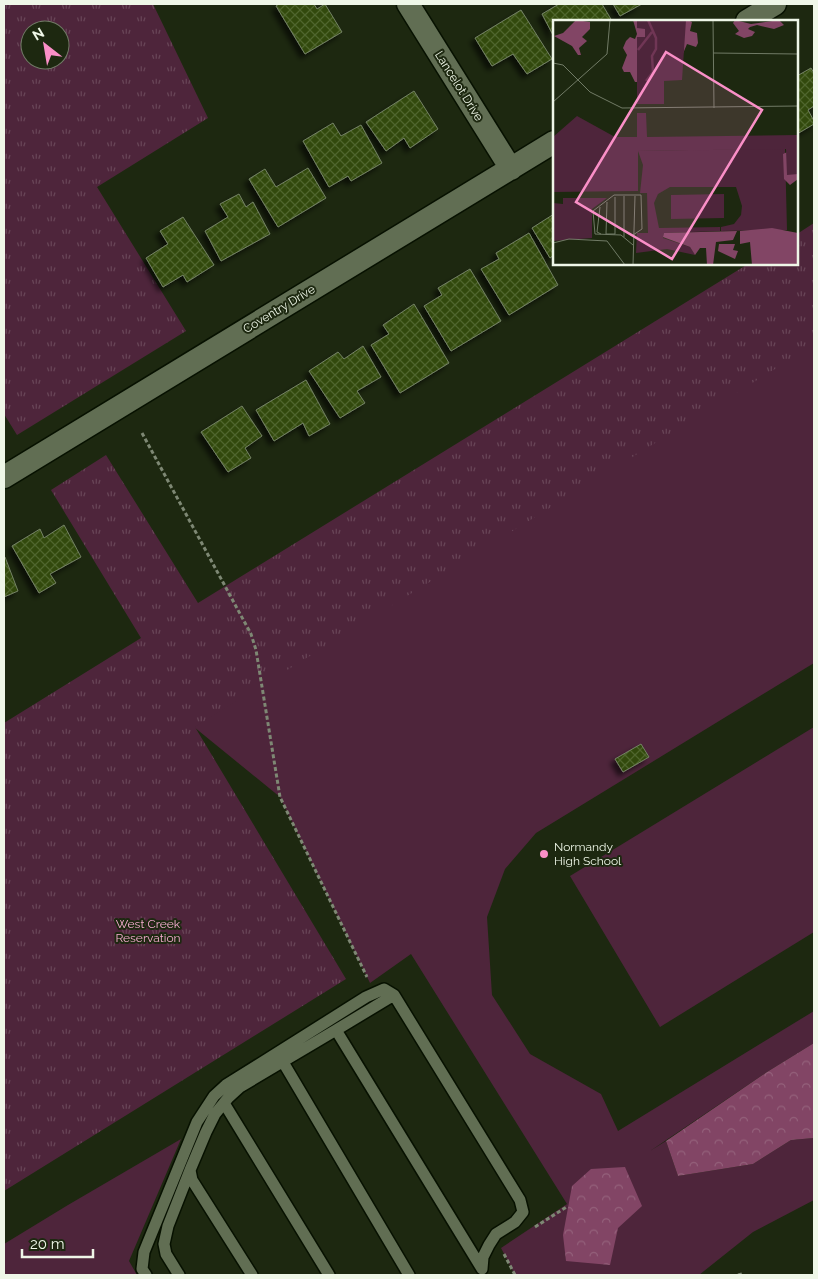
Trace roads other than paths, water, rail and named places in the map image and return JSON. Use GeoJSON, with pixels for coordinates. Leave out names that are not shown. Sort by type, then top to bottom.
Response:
{"type":"FeatureCollection","features":[{"type":"Feature","properties":{"kind":"street","name":"Lancelot Drive"},"geometry":{"type":"LineString","coordinates":[[408,4],[510,169]]}},
{"type":"Feature","properties":{"kind":"street"},"geometry":{"type":"LineString","coordinates":[[749,20],[775,4]]}},
{"type":"Feature","properties":{"kind":"street","name":"Coventry Drive"},"geometry":{"type":"LineString","coordinates":[[4,477],[553,143]]}},
{"type":"Feature","properties":{"kind":"lane"},"geometry":{"type":"LineString","coordinates":[[146,1275],[142,1269],[144,1252],[198,1122],[214,1096],[226,1085],[366,996],[384,989],[394,995],[520,1200],[524,1212],[515,1222],[496,1234],[483,1257],[484,1272]]}},
{"type":"Feature","properties":{"kind":"lane"},"geometry":{"type":"LineString","coordinates":[[178,1275],[166,1254],[164,1244],[168,1226],[215,1114],[240,1087],[394,995]]}},
{"type":"Feature","properties":{"kind":"lane"},"geometry":{"type":"LineString","coordinates":[[336,1030],[484,1272]]}},
{"type":"Feature","properties":{"kind":"lane"},"geometry":{"type":"LineString","coordinates":[[283,1062],[409,1275]]}},
{"type":"Feature","properties":{"kind":"lane"},"geometry":{"type":"LineString","coordinates":[[224,1103],[329,1275]]}},
{"type":"Feature","properties":{"kind":"lane"},"geometry":{"type":"LineString","coordinates":[[190,1170],[192,1180],[252,1275]]}},
{"type":"Feature","properties":{"kind":"place","name":"Normandy High School"},"geometry":{"type":"Point","coordinates":[544,854]}},
{"type":"Feature","properties":{"kind":"park label","name":"West Creek Reservation"},"geometry":{"type":"Point","coordinates":[148,931]}}]}
